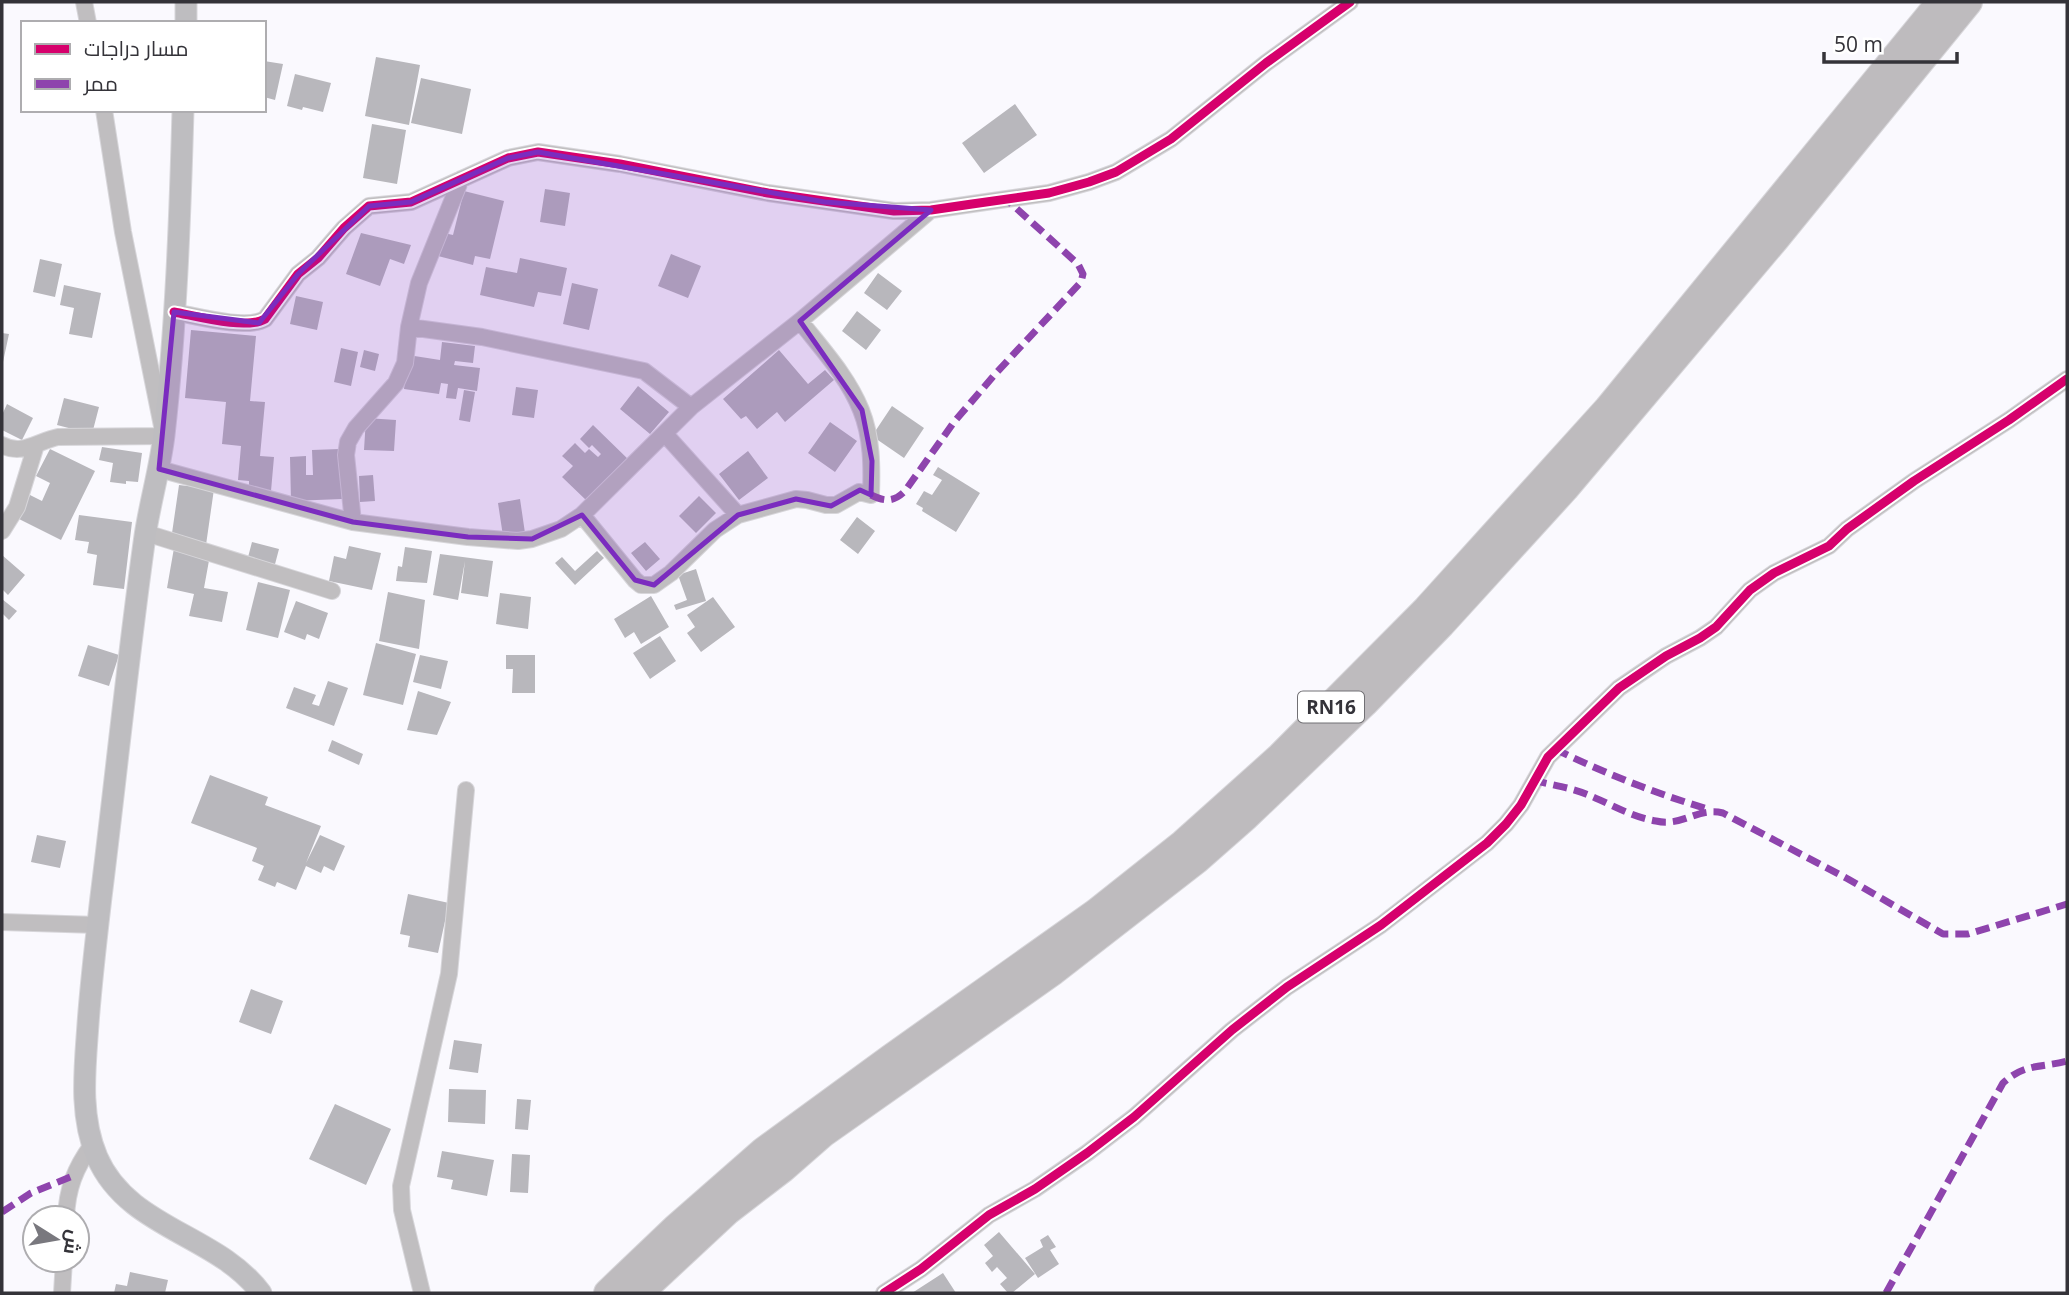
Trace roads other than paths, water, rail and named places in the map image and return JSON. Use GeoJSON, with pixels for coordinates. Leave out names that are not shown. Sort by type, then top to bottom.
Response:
{"type":"FeatureCollection","features":[{"type":"Feature","properties":{"kind":"highway","name":"RN16"},"geometry":{"type":"LineString","coordinates":[[608,1293],[675,1229],[764,1151],[1096,913],[1183,844],[1288,750],[1427,609],[1591,428],[1941,2]]}},
{"type":"Feature","properties":{"kind":"highway","name":"RN16"},"geometry":{"type":"LineString","coordinates":[[639,1293],[727,1211],[824,1133],[1053,971],[1196,860],[1364,704],[1565,488],[1775,239],[1968,2]]}},
{"type":"Feature","properties":{"kind":"main road"},"geometry":{"type":"LineString","coordinates":[[186,2],[186,21]]}},
{"type":"Feature","properties":{"kind":"main road"},"geometry":{"type":"LineString","coordinates":[[183,112],[174,312],[164,436],[146,533],[97,925],[84,1096],[92,1145],[113,1184],[146,1215],[240,1269],[261,1293]]}},
{"type":"Feature","properties":{"kind":"street"},"geometry":{"type":"LineString","coordinates":[[84,2],[89,21]]}},
{"type":"Feature","properties":{"kind":"street"},"geometry":{"type":"LineString","coordinates":[[174,312],[243,323],[260,323],[265,320],[298,274],[318,258],[344,228],[369,206],[411,202],[508,158],[538,152],[620,164],[802,198],[894,211],[931,210],[1049,192],[1089,182],[1116,172],[1171,139],[1266,63],[1350,2]]}},
{"type":"Feature","properties":{"kind":"street"},"geometry":{"type":"LineString","coordinates":[[2,445],[18,450],[58,437],[164,436],[123,232],[104,112]]}},
{"type":"Feature","properties":{"kind":"street"},"geometry":{"type":"LineString","coordinates":[[353,522],[345,455],[348,442],[356,428],[397,383],[405,363],[409,327],[419,283],[461,179]]}},
{"type":"Feature","properties":{"kind":"street"},"geometry":{"type":"LineString","coordinates":[[159,469],[353,522],[468,537],[518,541],[532,539],[561,529],[582,515],[691,407],[800,321],[931,210]]}},
{"type":"Feature","properties":{"kind":"street"},"geometry":{"type":"LineString","coordinates":[[582,515],[635,580],[648,586],[671,573],[715,530],[738,515],[796,499],[831,506],[848,500],[859,492],[871,495],[872,461],[862,410],[843,376],[800,321]]}},
{"type":"Feature","properties":{"kind":"street"},"geometry":{"type":"LineString","coordinates":[[409,327],[482,337],[644,372],[691,407]]}},
{"type":"Feature","properties":{"kind":"street"},"geometry":{"type":"LineString","coordinates":[[884,1293],[920,1269],[989,1215],[1035,1189],[1087,1153],[1134,1117],[1233,1030],[1287,987],[1381,925],[1487,843],[1521,805],[1548,757],[1619,688],[1716,627],[1751,590],[1773,573],[1829,546],[1847,529],[1914,481],[2009,421],[2067,379]]}},
{"type":"Feature","properties":{"kind":"street"},"geometry":{"type":"LineString","coordinates":[[665,434],[738,515]]}},
{"type":"Feature","properties":{"kind":"street"},"geometry":{"type":"LineString","coordinates":[[2,531],[17,507],[36,445]]}},
{"type":"Feature","properties":{"kind":"street"},"geometry":{"type":"LineString","coordinates":[[146,533],[332,592]]}},
{"type":"Feature","properties":{"kind":"street"},"geometry":{"type":"LineString","coordinates":[[422,1293],[401,1210],[401,1186],[449,974],[466,790]]}},
{"type":"Feature","properties":{"kind":"street"},"geometry":{"type":"LineString","coordinates":[[2,922],[97,925]]}},
{"type":"Feature","properties":{"kind":"street"},"geometry":{"type":"LineString","coordinates":[[67,1204],[73,1176],[92,1145]]}},
{"type":"Feature","properties":{"kind":"street"},"geometry":{"type":"LineString","coordinates":[[62,1293],[63,1274]]}}]}
